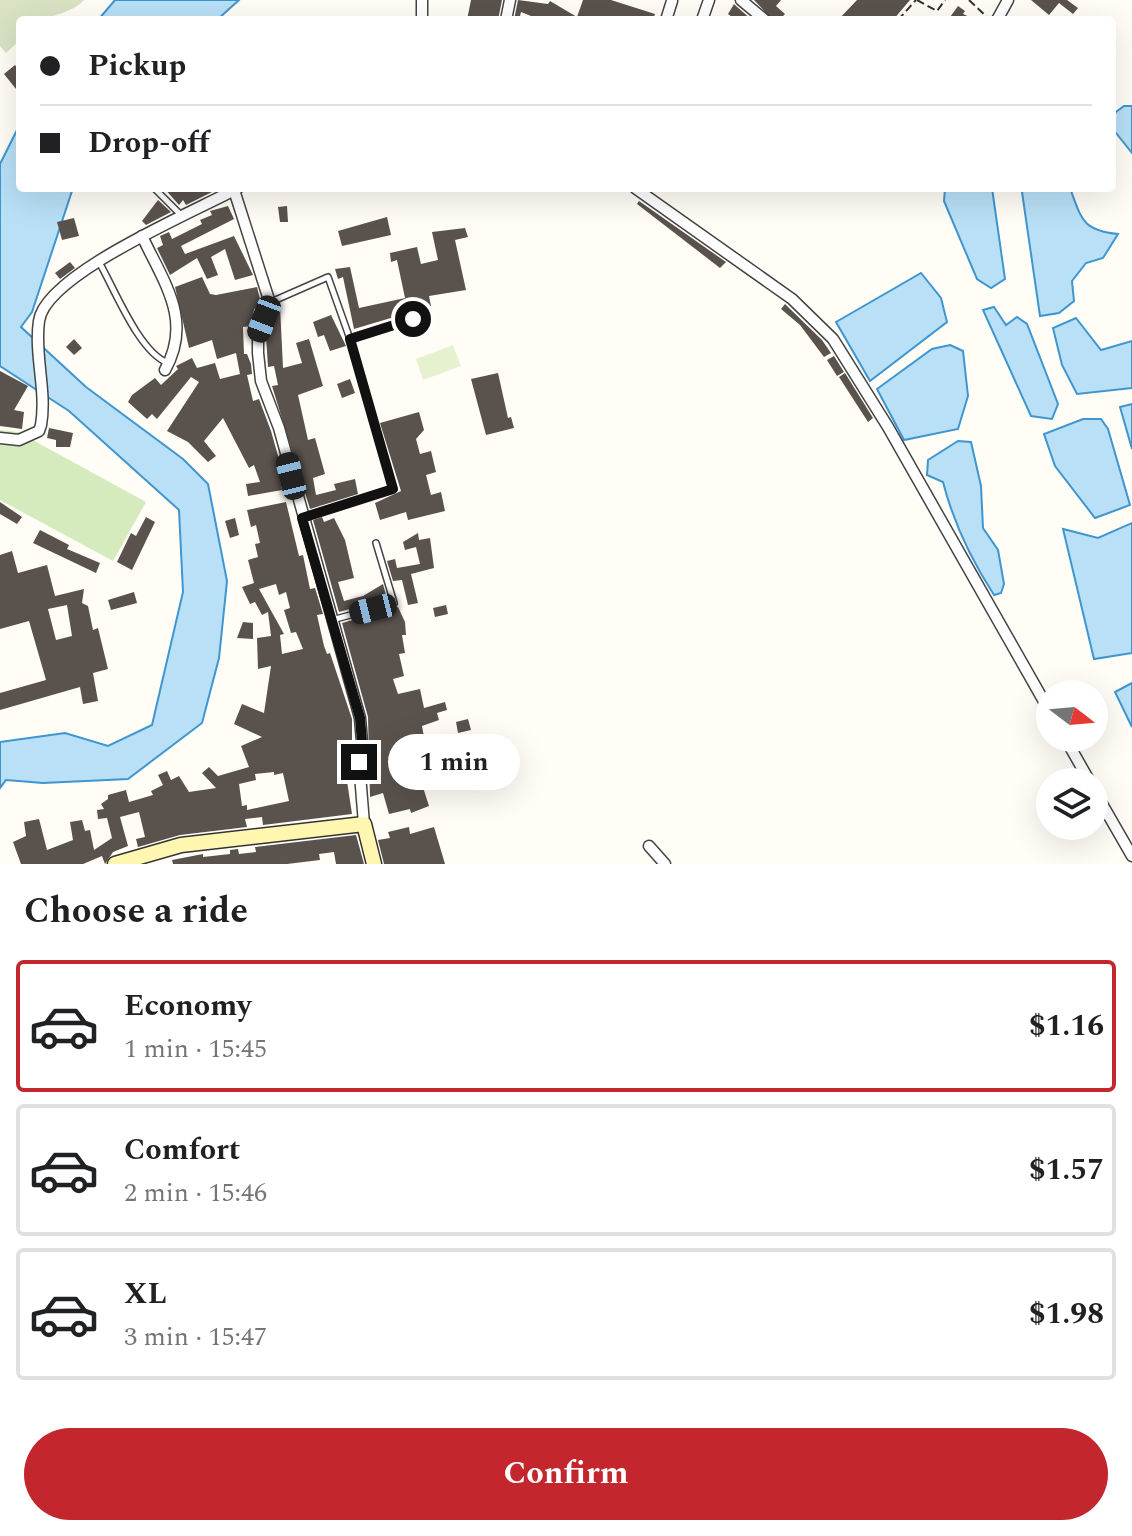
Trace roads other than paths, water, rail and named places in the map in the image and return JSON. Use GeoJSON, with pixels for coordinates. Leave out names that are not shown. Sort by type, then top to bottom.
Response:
{"type":"FeatureCollection","features":[{"type":"Feature","properties":{"kind":"street"},"geometry":{"type":"LineString","coordinates":[[741,0],[760,16]]}},
{"type":"Feature","properties":{"kind":"street"},"geometry":{"type":"LineString","coordinates":[[0,438],[19,440],[39,431],[42,401],[39,318],[58,289],[142,236],[230,192]]}},
{"type":"Feature","properties":{"kind":"street"},"geometry":{"type":"LineString","coordinates":[[237,192],[270,303],[258,334],[261,381],[279,428],[360,718],[362,742],[359,762],[364,824],[374,864]]}},
{"type":"Feature","properties":{"kind":"street"},"geometry":{"type":"LineString","coordinates":[[641,192],[792,299],[833,339],[888,427],[1036,687]]}},
{"type":"Feature","properties":{"kind":"street"},"geometry":{"type":"LineString","coordinates":[[142,236],[179,323],[176,350],[167,367]]}},
{"type":"Feature","properties":{"kind":"street"},"geometry":{"type":"LineString","coordinates":[[1108,814],[1132,856]]}},
{"type":"Feature","properties":{"kind":"street"},"geometry":{"type":"LineString","coordinates":[[115,864],[181,845],[364,824]]}},
{"type":"Feature","properties":{"kind":"street"},"geometry":{"type":"LineString","coordinates":[[649,846],[665,864]]}},
{"type":"Feature","properties":{"kind":"lane"},"geometry":{"type":"LineString","coordinates":[[158,192],[182,216]]}},
{"type":"Feature","properties":{"kind":"lane"},"geometry":{"type":"LineString","coordinates":[[99,262],[146,346],[167,367]]}},
{"type":"Feature","properties":{"kind":"lane"},"geometry":{"type":"LineString","coordinates":[[270,303],[328,277],[350,339],[393,489],[302,518]]}},
{"type":"Feature","properties":{"kind":"lane"},"geometry":{"type":"LineString","coordinates":[[350,339],[413,319]]}},
{"type":"Feature","properties":{"kind":"lane"},"geometry":{"type":"LineString","coordinates":[[331,620],[394,603],[376,543]]}},
{"type":"Feature","properties":{"kind":"water"},"geometry":{"type":"Polygon","coordinates":[[[115,0],[239,0],[221,16],[101,16],[115,0]]]}},
{"type":"Feature","properties":{"kind":"water"},"geometry":{"type":"Polygon","coordinates":[[[1124,106],[1132,106],[1132,153],[1116,133],[1116,112],[1124,106]]]}},
{"type":"Feature","properties":{"kind":"water"},"geometry":{"type":"Polygon","coordinates":[[[16,132],[16,192],[72,192],[32,312],[21,327],[86,387],[183,459],[208,484],[227,581],[219,658],[202,723],[128,779],[43,783],[6,780],[0,788],[0,742],[65,733],[108,746],[152,725],[183,592],[179,510],[69,411],[0,366],[0,164],[16,132]]]}},
{"type":"Feature","properties":{"kind":"water"},"geometry":{"type":"Polygon","coordinates":[[[945,192],[993,192],[1005,279],[991,288],[977,279],[944,201],[945,192]]]}},
{"type":"Feature","properties":{"kind":"water"},"geometry":{"type":"Polygon","coordinates":[[[1022,192],[1072,192],[1085,222],[1097,230],[1118,234],[1103,258],[1086,263],[1072,281],[1074,301],[1059,313],[1040,316],[1022,192]]]}},
{"type":"Feature","properties":{"kind":"water"},"geometry":{"type":"Polygon","coordinates":[[[921,273],[941,298],[947,322],[870,381],[836,322],[921,273]]]}},
{"type":"Feature","properties":{"kind":"water"},"geometry":{"type":"Polygon","coordinates":[[[994,307],[1006,325],[1017,317],[1027,324],[1058,404],[1052,419],[1031,416],[983,310],[994,307]]]}},
{"type":"Feature","properties":{"kind":"water"},"geometry":{"type":"Polygon","coordinates":[[[1076,318],[1101,350],[1132,341],[1132,388],[1077,394],[1062,365],[1053,328],[1076,318]]]}},
{"type":"Feature","properties":{"kind":"water"},"geometry":{"type":"Polygon","coordinates":[[[950,345],[963,351],[968,396],[958,429],[904,440],[877,389],[932,349],[950,345]]]}},
{"type":"Feature","properties":{"kind":"water"},"geometry":{"type":"Polygon","coordinates":[[[1132,404],[1132,449],[1120,407],[1132,404]]]}},
{"type":"Feature","properties":{"kind":"water"},"geometry":{"type":"Polygon","coordinates":[[[1083,419],[1101,419],[1108,429],[1130,505],[1095,518],[1055,466],[1044,434],[1083,419]]]}},
{"type":"Feature","properties":{"kind":"water"},"geometry":{"type":"Polygon","coordinates":[[[958,441],[971,442],[981,486],[983,528],[998,550],[1004,584],[1001,593],[994,595],[964,540],[943,482],[927,475],[928,460],[958,441]]]}},
{"type":"Feature","properties":{"kind":"water"},"geometry":{"type":"Polygon","coordinates":[[[1132,523],[1132,653],[1094,659],[1063,529],[1098,538],[1132,523]]]}},
{"type":"Feature","properties":{"kind":"water"},"geometry":{"type":"Polygon","coordinates":[[[1132,683],[1132,727],[1115,692],[1132,683]]]}}]}
